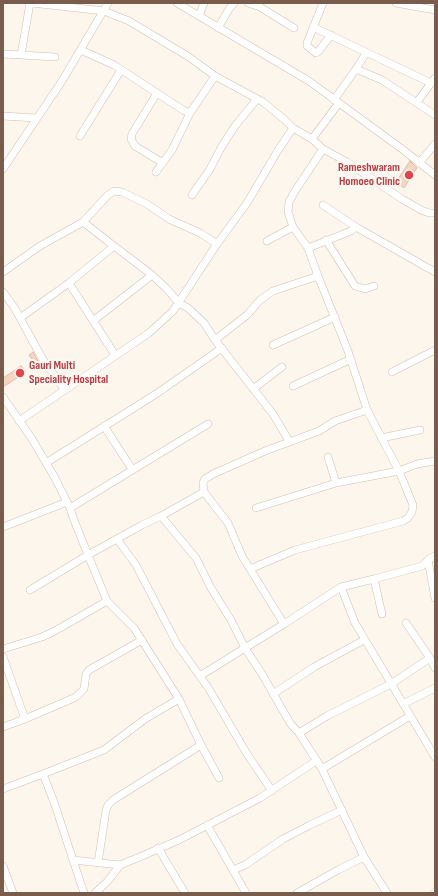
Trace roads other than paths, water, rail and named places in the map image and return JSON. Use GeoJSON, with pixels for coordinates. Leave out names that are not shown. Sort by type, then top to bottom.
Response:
{"type":"FeatureCollection","features":[{"type":"Feature","properties":{"kind":"street"},"geometry":{"type":"LineString","coordinates":[[21,55],[31,3],[104,11],[129,21],[189,57],[215,76],[257,99],[285,120],[293,128],[312,139],[323,149],[347,162],[421,210],[429,213],[435,213]]}},
{"type":"Feature","properties":{"kind":"street"},"geometry":{"type":"LineString","coordinates":[[3,168],[81,50],[108,3]]}},
{"type":"Feature","properties":{"kind":"street"},"geometry":{"type":"LineString","coordinates":[[177,3],[309,81],[435,175]]}},
{"type":"Feature","properties":{"kind":"street"},"geometry":{"type":"LineString","coordinates":[[199,16],[204,3]]}},
{"type":"Feature","properties":{"kind":"street"},"geometry":{"type":"LineString","coordinates":[[218,28],[234,3]]}},
{"type":"Feature","properties":{"kind":"street"},"geometry":{"type":"LineString","coordinates":[[248,3],[260,8],[294,28]]}},
{"type":"Feature","properties":{"kind":"street"},"geometry":{"type":"LineString","coordinates":[[323,3],[306,44],[316,53],[331,36]]}},
{"type":"Feature","properties":{"kind":"street"},"geometry":{"type":"LineString","coordinates":[[396,3],[435,10]]}},
{"type":"Feature","properties":{"kind":"street"},"geometry":{"type":"LineString","coordinates":[[313,27],[366,53],[433,80],[416,102]]}},
{"type":"Feature","properties":{"kind":"street"},"geometry":{"type":"LineString","coordinates":[[81,50],[114,65],[183,110],[190,113]]}},
{"type":"Feature","properties":{"kind":"street"},"geometry":{"type":"LineString","coordinates":[[312,139],[366,53]]}},
{"type":"Feature","properties":{"kind":"street"},"geometry":{"type":"LineString","coordinates":[[3,54],[55,57]]}},
{"type":"Feature","properties":{"kind":"street"},"geometry":{"type":"LineString","coordinates":[[356,69],[382,80],[435,115]]}},
{"type":"Feature","properties":{"kind":"street"},"geometry":{"type":"LineString","coordinates":[[80,136],[121,70]]}},
{"type":"Feature","properties":{"kind":"street"},"geometry":{"type":"LineString","coordinates":[[156,172],[172,150],[190,113],[215,76]]}},
{"type":"Feature","properties":{"kind":"street"},"geometry":{"type":"LineString","coordinates":[[157,93],[132,134],[131,139],[135,146],[162,164]]}},
{"type":"Feature","properties":{"kind":"street"},"geometry":{"type":"LineString","coordinates":[[192,195],[210,169],[235,126],[257,99]]}},
{"type":"Feature","properties":{"kind":"street"},"geometry":{"type":"LineString","coordinates":[[3,116],[36,118]]}},
{"type":"Feature","properties":{"kind":"street"},"geometry":{"type":"LineString","coordinates":[[19,421],[149,332],[173,311],[217,244],[247,203],[293,128]]}},
{"type":"Feature","properties":{"kind":"street"},"geometry":{"type":"LineString","coordinates":[[419,163],[435,144]]}},
{"type":"Feature","properties":{"kind":"street"},"geometry":{"type":"LineString","coordinates":[[250,569],[295,550],[403,521],[408,518],[412,512],[413,505],[399,471],[367,410],[351,359],[308,248],[292,227],[288,212],[289,202],[295,191],[323,149]]}},
{"type":"Feature","properties":{"kind":"street"},"geometry":{"type":"LineString","coordinates":[[3,272],[40,246],[83,222],[108,195],[114,191],[122,192],[148,204],[169,219],[200,233],[217,244]]}},
{"type":"Feature","properties":{"kind":"street"},"geometry":{"type":"LineString","coordinates":[[323,205],[435,272]]}},
{"type":"Feature","properties":{"kind":"street"},"geometry":{"type":"LineString","coordinates":[[83,222],[152,275],[179,303],[204,324],[273,414],[289,441]]}},
{"type":"Feature","properties":{"kind":"street"},"geometry":{"type":"LineString","coordinates":[[308,248],[351,231],[356,226]]}},
{"type":"Feature","properties":{"kind":"street"},"geometry":{"type":"LineString","coordinates":[[267,241],[292,227]]}},
{"type":"Feature","properties":{"kind":"street"},"geometry":{"type":"LineString","coordinates":[[326,240],[355,286],[365,289],[374,286]]}},
{"type":"Feature","properties":{"kind":"street"},"geometry":{"type":"LineString","coordinates":[[20,318],[69,282],[114,246]]}},
{"type":"Feature","properties":{"kind":"street"},"geometry":{"type":"LineString","coordinates":[[93,321],[152,275]]}},
{"type":"Feature","properties":{"kind":"street"},"geometry":{"type":"LineString","coordinates":[[215,340],[247,315],[260,300],[274,291],[318,276]]}},
{"type":"Feature","properties":{"kind":"street"},"geometry":{"type":"LineString","coordinates":[[69,282],[115,355]]}},
{"type":"Feature","properties":{"kind":"street"},"geometry":{"type":"LineString","coordinates":[[3,292],[20,318],[42,358],[64,389]]}},
{"type":"Feature","properties":{"kind":"street"},"geometry":{"type":"LineString","coordinates":[[273,345],[335,317]]}},
{"type":"Feature","properties":{"kind":"street"},"geometry":{"type":"LineString","coordinates":[[46,463],[156,394],[222,348]]}},
{"type":"Feature","properties":{"kind":"street"},"geometry":{"type":"LineString","coordinates":[[392,372],[435,350]]}},
{"type":"Feature","properties":{"kind":"street"},"geometry":{"type":"LineString","coordinates":[[293,386],[351,359]]}},
{"type":"Feature","properties":{"kind":"street"},"geometry":{"type":"LineString","coordinates":[[253,389],[282,367]]}},
{"type":"Feature","properties":{"kind":"street"},"geometry":{"type":"LineString","coordinates":[[3,397],[46,463],[68,505],[107,601],[134,628],[142,640],[179,699],[219,778]]}},
{"type":"Feature","properties":{"kind":"street"},"geometry":{"type":"LineString","coordinates":[[284,624],[242,556],[228,523],[204,492],[203,483],[205,479],[213,474],[265,450],[319,431],[336,421],[367,410]]}},
{"type":"Feature","properties":{"kind":"street"},"geometry":{"type":"LineString","coordinates":[[3,527],[68,505],[208,424]]}},
{"type":"Feature","properties":{"kind":"street"},"geometry":{"type":"LineString","coordinates":[[104,426],[132,469]]}},
{"type":"Feature","properties":{"kind":"street"},"geometry":{"type":"LineString","coordinates":[[381,438],[420,430]]}},
{"type":"Feature","properties":{"kind":"street"},"geometry":{"type":"LineString","coordinates":[[328,457],[336,483]]}},
{"type":"Feature","properties":{"kind":"street"},"geometry":{"type":"LineString","coordinates":[[256,508],[336,483],[399,471],[417,464],[435,461]]}},
{"type":"Feature","properties":{"kind":"street"},"geometry":{"type":"LineString","coordinates":[[30,590],[88,555],[204,492]]}},
{"type":"Feature","properties":{"kind":"street"},"geometry":{"type":"LineString","coordinates":[[161,516],[196,558],[245,648],[290,723],[299,733],[322,769],[364,858],[387,893]]}},
{"type":"Feature","properties":{"kind":"street"},"geometry":{"type":"LineString","coordinates":[[117,539],[136,565],[177,644],[200,676],[247,754],[272,791]]}},
{"type":"Feature","properties":{"kind":"street"},"geometry":{"type":"LineString","coordinates":[[200,676],[341,587],[422,566],[435,556]]}},
{"type":"Feature","properties":{"kind":"street"},"geometry":{"type":"LineString","coordinates":[[428,560],[435,598]]}},
{"type":"Feature","properties":{"kind":"street"},"geometry":{"type":"LineString","coordinates":[[374,579],[382,614]]}},
{"type":"Feature","properties":{"kind":"street"},"geometry":{"type":"LineString","coordinates":[[341,587],[351,617],[435,757]]}},
{"type":"Feature","properties":{"kind":"street"},"geometry":{"type":"LineString","coordinates":[[3,649],[53,632],[107,601]]}},
{"type":"Feature","properties":{"kind":"street"},"geometry":{"type":"LineString","coordinates":[[406,623],[430,658],[435,668]]}},
{"type":"Feature","properties":{"kind":"street"},"geometry":{"type":"LineString","coordinates":[[3,727],[76,697],[84,688],[86,674],[89,670],[142,640]]}},
{"type":"Feature","properties":{"kind":"street"},"geometry":{"type":"LineString","coordinates":[[273,694],[314,667],[364,640]]}},
{"type":"Feature","properties":{"kind":"street"},"geometry":{"type":"LineString","coordinates":[[3,657],[25,719]]}},
{"type":"Feature","properties":{"kind":"street"},"geometry":{"type":"LineString","coordinates":[[299,733],[327,716],[391,684],[430,658]]}},
{"type":"Feature","properties":{"kind":"street"},"geometry":{"type":"LineString","coordinates":[[403,704],[435,688]]}},
{"type":"Feature","properties":{"kind":"street"},"geometry":{"type":"LineString","coordinates":[[3,789],[104,750],[145,719],[179,699]]}},
{"type":"Feature","properties":{"kind":"street"},"geometry":{"type":"LineString","coordinates":[[322,769],[410,716]]}},
{"type":"Feature","properties":{"kind":"street"},"geometry":{"type":"LineString","coordinates":[[98,863],[108,805],[113,800],[201,744]]}},
{"type":"Feature","properties":{"kind":"street"},"geometry":{"type":"LineString","coordinates":[[73,860],[120,864],[179,840],[272,791],[316,760]]}},
{"type":"Feature","properties":{"kind":"street"},"geometry":{"type":"LineString","coordinates":[[43,774],[56,808],[84,893]]}},
{"type":"Feature","properties":{"kind":"street"},"geometry":{"type":"LineString","coordinates":[[233,870],[246,865],[296,832],[342,810]]}},
{"type":"Feature","properties":{"kind":"street"},"geometry":{"type":"LineString","coordinates":[[207,825],[246,893]]}},
{"type":"Feature","properties":{"kind":"street"},"geometry":{"type":"LineString","coordinates":[[158,848],[184,893]]}},
{"type":"Feature","properties":{"kind":"street"},"geometry":{"type":"LineString","coordinates":[[297,893],[338,870],[364,858]]}},
{"type":"Feature","properties":{"kind":"street"},"geometry":{"type":"LineString","coordinates":[[95,893],[107,882],[120,864]]}},
{"type":"Feature","properties":{"kind":"street"},"geometry":{"type":"LineString","coordinates":[[3,866],[13,893]]}},
{"type":"Feature","properties":{"kind":"place","name":"Rameshwaram Homoeo Clinic"},"geometry":{"type":"Point","coordinates":[409,175]}},
{"type":"Feature","properties":{"kind":"place","name":"Gauri Multi Speciality Hospital"},"geometry":{"type":"Point","coordinates":[20,373]}}]}
